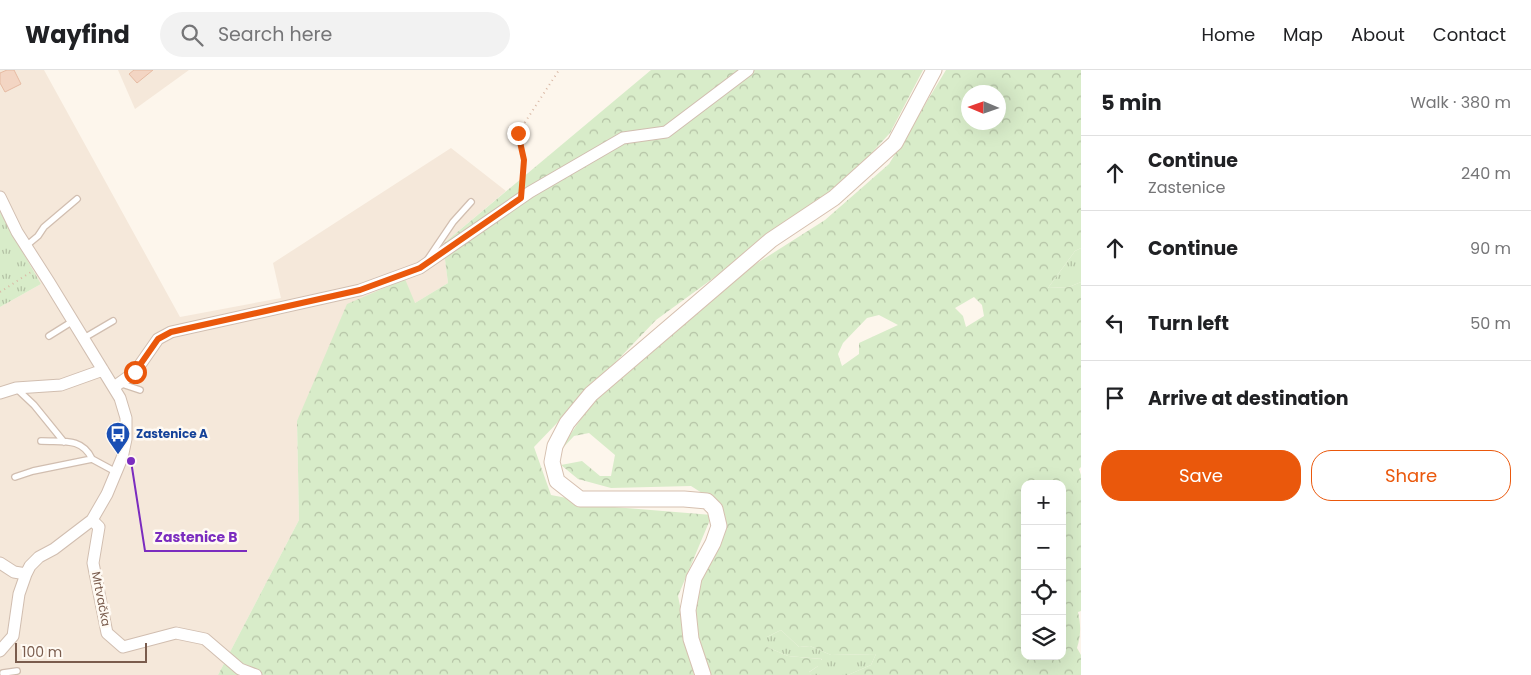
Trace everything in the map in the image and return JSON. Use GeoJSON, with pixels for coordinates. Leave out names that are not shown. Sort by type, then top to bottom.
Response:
{"type":"FeatureCollection","features":[{"type":"Feature","properties":{"kind":"main road"},"geometry":{"type":"LineString","coordinates":[[703,675],[691,639],[688,610],[694,578],[713,543],[719,526],[716,509],[707,501],[684,499],[580,499],[557,480],[552,462],[555,446],[567,423],[591,394],[770,240],[834,198],[896,143],[934,70]]}},
{"type":"Feature","properties":{"kind":"street"},"geometry":{"type":"LineString","coordinates":[[117,385],[135,372],[158,339],[171,332],[360,290],[425,265],[521,198],[623,138],[666,132],[748,70]]}},
{"type":"Feature","properties":{"kind":"street"},"geometry":{"type":"LineString","coordinates":[[0,197],[17,232],[103,370],[117,385],[126,418],[122,458],[107,494],[92,520],[54,549],[38,558],[30,566],[19,594],[13,636],[0,651]]}},
{"type":"Feature","properties":{"kind":"street"},"geometry":{"type":"LineString","coordinates":[[0,393],[16,388],[61,384],[103,370]]}},
{"type":"Feature","properties":{"kind":"street","name":"Mrtvačka"},"geometry":{"type":"LineString","coordinates":[[92,520],[99,526],[93,563],[108,633],[123,647],[176,633],[205,639],[240,668],[256,675]]}},
{"type":"Feature","properties":{"kind":"street"},"geometry":{"type":"LineString","coordinates":[[0,563],[14,572],[26,574]]}},
{"type":"Feature","properties":{"kind":"lane"},"geometry":{"type":"LineString","coordinates":[[26,246],[38,236],[44,227],[77,199]]}},
{"type":"Feature","properties":{"kind":"lane"},"geometry":{"type":"LineString","coordinates":[[425,265],[453,222],[472,202]]}},
{"type":"Feature","properties":{"kind":"lane"},"geometry":{"type":"LineString","coordinates":[[49,336],[73,321]]}},
{"type":"Feature","properties":{"kind":"lane"},"geometry":{"type":"LineString","coordinates":[[84,338],[113,321]]}},
{"type":"Feature","properties":{"kind":"lane"},"geometry":{"type":"LineString","coordinates":[[117,385],[140,390]]}},
{"type":"Feature","properties":{"kind":"lane"},"geometry":{"type":"LineString","coordinates":[[16,388],[34,405],[64,442]]}},
{"type":"Feature","properties":{"kind":"lane"},"geometry":{"type":"LineString","coordinates":[[41,441],[79,443],[85,448],[92,459],[116,472]]}},
{"type":"Feature","properties":{"kind":"lane"},"geometry":{"type":"LineString","coordinates":[[15,477],[33,471],[92,459]]}},
{"type":"Feature","properties":{"kind":"lane"},"geometry":{"type":"LineString","coordinates":[[2,672],[17,671]]}},
{"type":"Feature","properties":{"kind":"path"},"geometry":{"type":"LineString","coordinates":[[521,198],[524,160],[518,133],[559,70]]}},
{"type":"Feature","properties":{"kind":"path"},"geometry":{"type":"LineString","coordinates":[[0,292],[39,266]]}},
{"type":"Feature","properties":{"kind":"shaded area"},"geometry":{"type":"Polygon","coordinates":[[[0,70],[44,70],[180,317],[281,298],[273,263],[451,148],[506,191],[443,244],[448,283],[415,303],[297,421],[299,520],[218,675],[0,675],[0,307],[41,284],[0,212],[0,70]]]}},
{"type":"Feature","properties":{"kind":"shaded area"},"geometry":{"type":"Polygon","coordinates":[[[118,70],[189,70],[135,109],[118,70]]]}},
{"type":"Feature","properties":{"kind":"green space"},"geometry":{"type":"Polygon","coordinates":[[[651,70],[923,70],[890,133],[845,182],[656,320],[534,447],[551,495],[614,507],[712,515],[678,596],[694,675],[218,675],[299,520],[297,421],[347,304],[405,279],[415,303],[448,283],[443,244],[651,70]]]}},
{"type":"Feature","properties":{"kind":"green space"},"geometry":{"type":"Polygon","coordinates":[[[946,70],[1081,70],[1081,248],[1075,251],[1048,288],[1069,287],[1081,282],[1081,467],[1079,469],[1081,475],[1081,611],[1078,612],[1080,630],[1077,648],[1081,655],[1081,675],[848,675],[871,665],[876,654],[831,655],[810,646],[799,647],[781,630],[767,637],[767,647],[788,656],[821,659],[828,668],[818,666],[809,672],[811,675],[708,675],[695,630],[697,581],[721,505],[691,486],[611,488],[578,479],[561,465],[582,461],[600,476],[611,476],[615,455],[589,433],[574,436],[557,454],[604,385],[704,297],[825,220],[889,164],[946,70]],[[974,297],[955,308],[963,316],[966,327],[984,316],[982,305],[974,297]],[[879,315],[867,318],[843,343],[838,354],[842,366],[859,354],[859,343],[898,325],[879,315]]]}},
{"type":"Feature","properties":{"kind":"green space"},"geometry":{"type":"Polygon","coordinates":[[[0,212],[41,284],[0,307],[0,212]]]}},
{"type":"Feature","properties":{"kind":"green space"},"geometry":{"type":"Polygon","coordinates":[[[1081,248],[1081,282],[1069,287],[1048,288],[1075,251],[1081,248]]]}},
{"type":"Feature","properties":{"kind":"green space"},"geometry":{"type":"Polygon","coordinates":[[[781,630],[799,647],[810,646],[831,655],[876,654],[871,665],[848,675],[811,675],[808,673],[818,666],[822,659],[788,656],[767,647],[767,637],[781,630]]]}},
{"type":"Feature","properties":{"kind":"building"},"geometry":{"type":"Polygon","coordinates":[[[14,70],[21,84],[5,92],[0,83],[0,73],[14,70]]]}},
{"type":"Feature","properties":{"kind":"building"},"geometry":{"type":"Polygon","coordinates":[[[134,70],[153,70],[137,83],[129,74],[134,70]]]}},
{"type":"Feature","properties":{"kind":"place","name":"Zastenice A"},"geometry":{"type":"Point","coordinates":[118,455]}},
{"type":"Feature","properties":{"kind":"place","name":"Zastenice B"},"geometry":{"type":"Point","coordinates":[131,461]}},
{"type":"Feature","properties":{"kind":"route"},"geometry":{"type":"LineString","coordinates":[[135,372],[158,339],[171,332],[360,290],[420,268],[521,198],[524,160],[518,133]]}}]}
